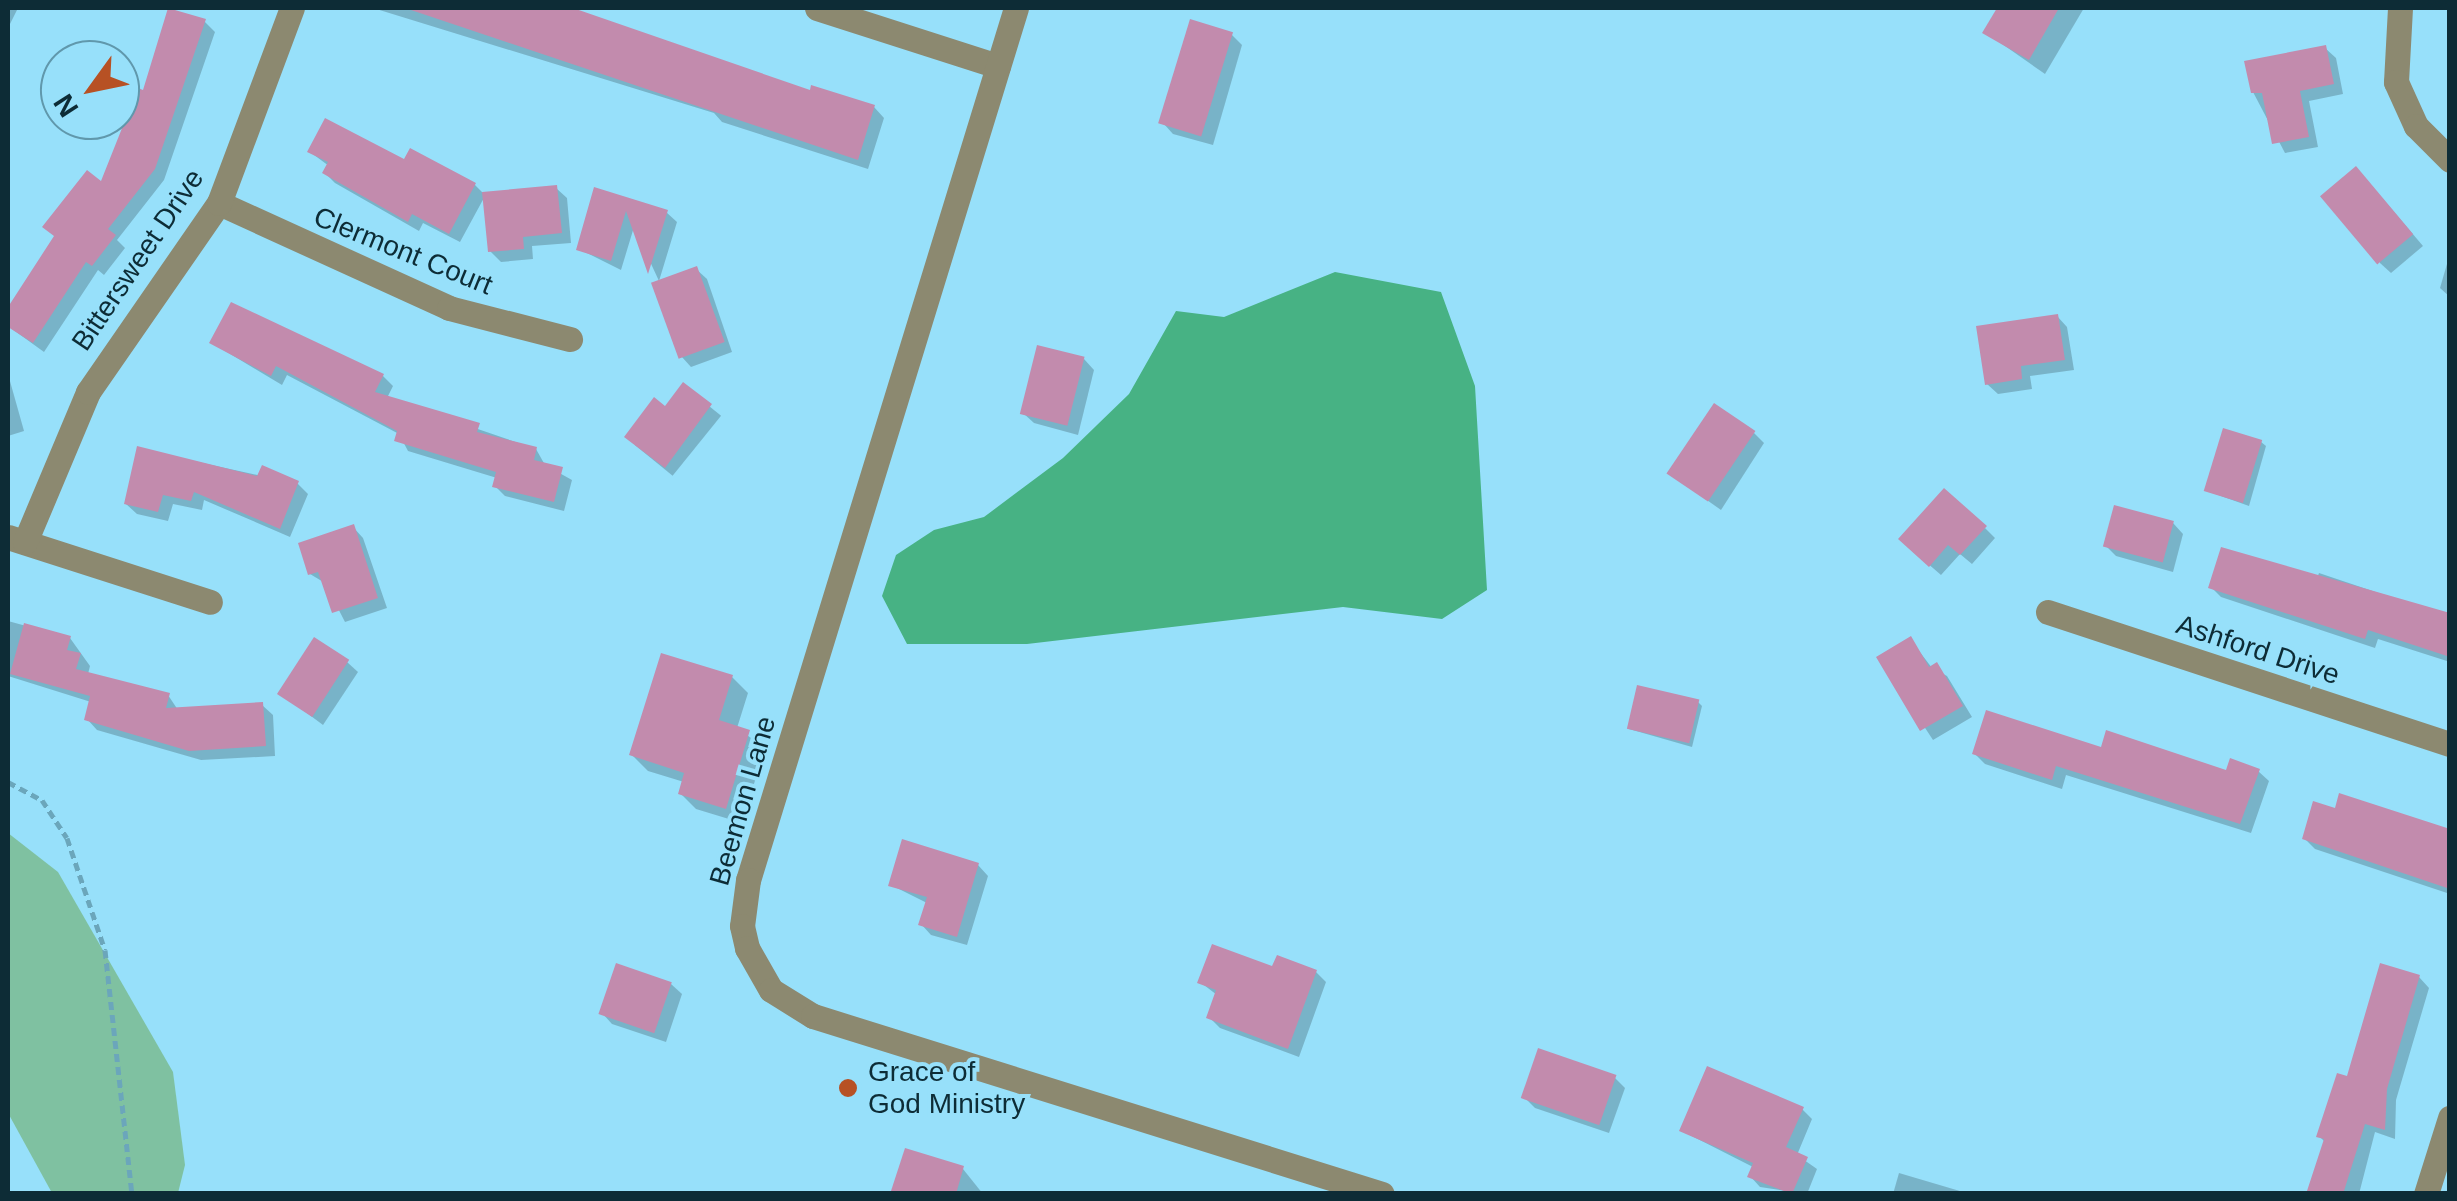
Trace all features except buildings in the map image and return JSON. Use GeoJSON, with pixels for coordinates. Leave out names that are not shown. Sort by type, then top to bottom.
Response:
{"type":"FeatureCollection","features":[{"type":"Feature","properties":{"kind":"street","name":"Bittersweet Drive"},"geometry":{"type":"LineString","coordinates":[[16,539],[88,392],[219,203],[292,8]]}},
{"type":"Feature","properties":{"kind":"street"},"geometry":{"type":"LineString","coordinates":[[817,8],[998,66]]}},
{"type":"Feature","properties":{"kind":"street","name":"Beemon Lane"},"geometry":{"type":"LineString","coordinates":[[1016,8],[748,880],[742,926],[747,948],[772,990],[813,1016],[1382,1194]]}},
{"type":"Feature","properties":{"kind":"street"},"geometry":{"type":"LineString","coordinates":[[2400,8],[2393,60],[2400,92],[2416,126],[2450,160]]}},
{"type":"Feature","properties":{"kind":"street","name":"Clermont Court"},"geometry":{"type":"LineString","coordinates":[[219,203],[449,308],[570,338]]}},
{"type":"Feature","properties":{"kind":"street"},"geometry":{"type":"LineString","coordinates":[[16,539],[210,602]]}},
{"type":"Feature","properties":{"kind":"street","name":"Ashford Drive"},"geometry":{"type":"LineString","coordinates":[[2048,612],[2450,744]]}},
{"type":"Feature","properties":{"kind":"street"},"geometry":{"type":"LineString","coordinates":[[2426,1194],[2450,1118]]}},
{"type":"Feature","properties":{"kind":"path"},"geometry":{"type":"LineString","coordinates":[[8,782],[42,800],[66,838],[105,950],[132,1194]]}},
{"type":"Feature","properties":{"kind":"green space"},"geometry":{"type":"Polygon","coordinates":[[[1335,272],[1441,292],[1475,386],[1487,590],[1442,619],[1343,607],[1027,644],[907,644],[882,596],[896,555],[934,530],[984,517],[1063,458],[1129,394],[1176,311],[1224,317],[1335,272]]]}},
{"type":"Feature","properties":{"kind":"green space"},"geometry":{"type":"Polygon","coordinates":[[[8,833],[58,872],[173,1072],[185,1165],[178,1193],[52,1193],[8,1113],[8,833]]]}},
{"type":"Feature","properties":{"kind":"place","name":"Grace of God Ministry"},"geometry":{"type":"Point","coordinates":[848,1088]}}]}
